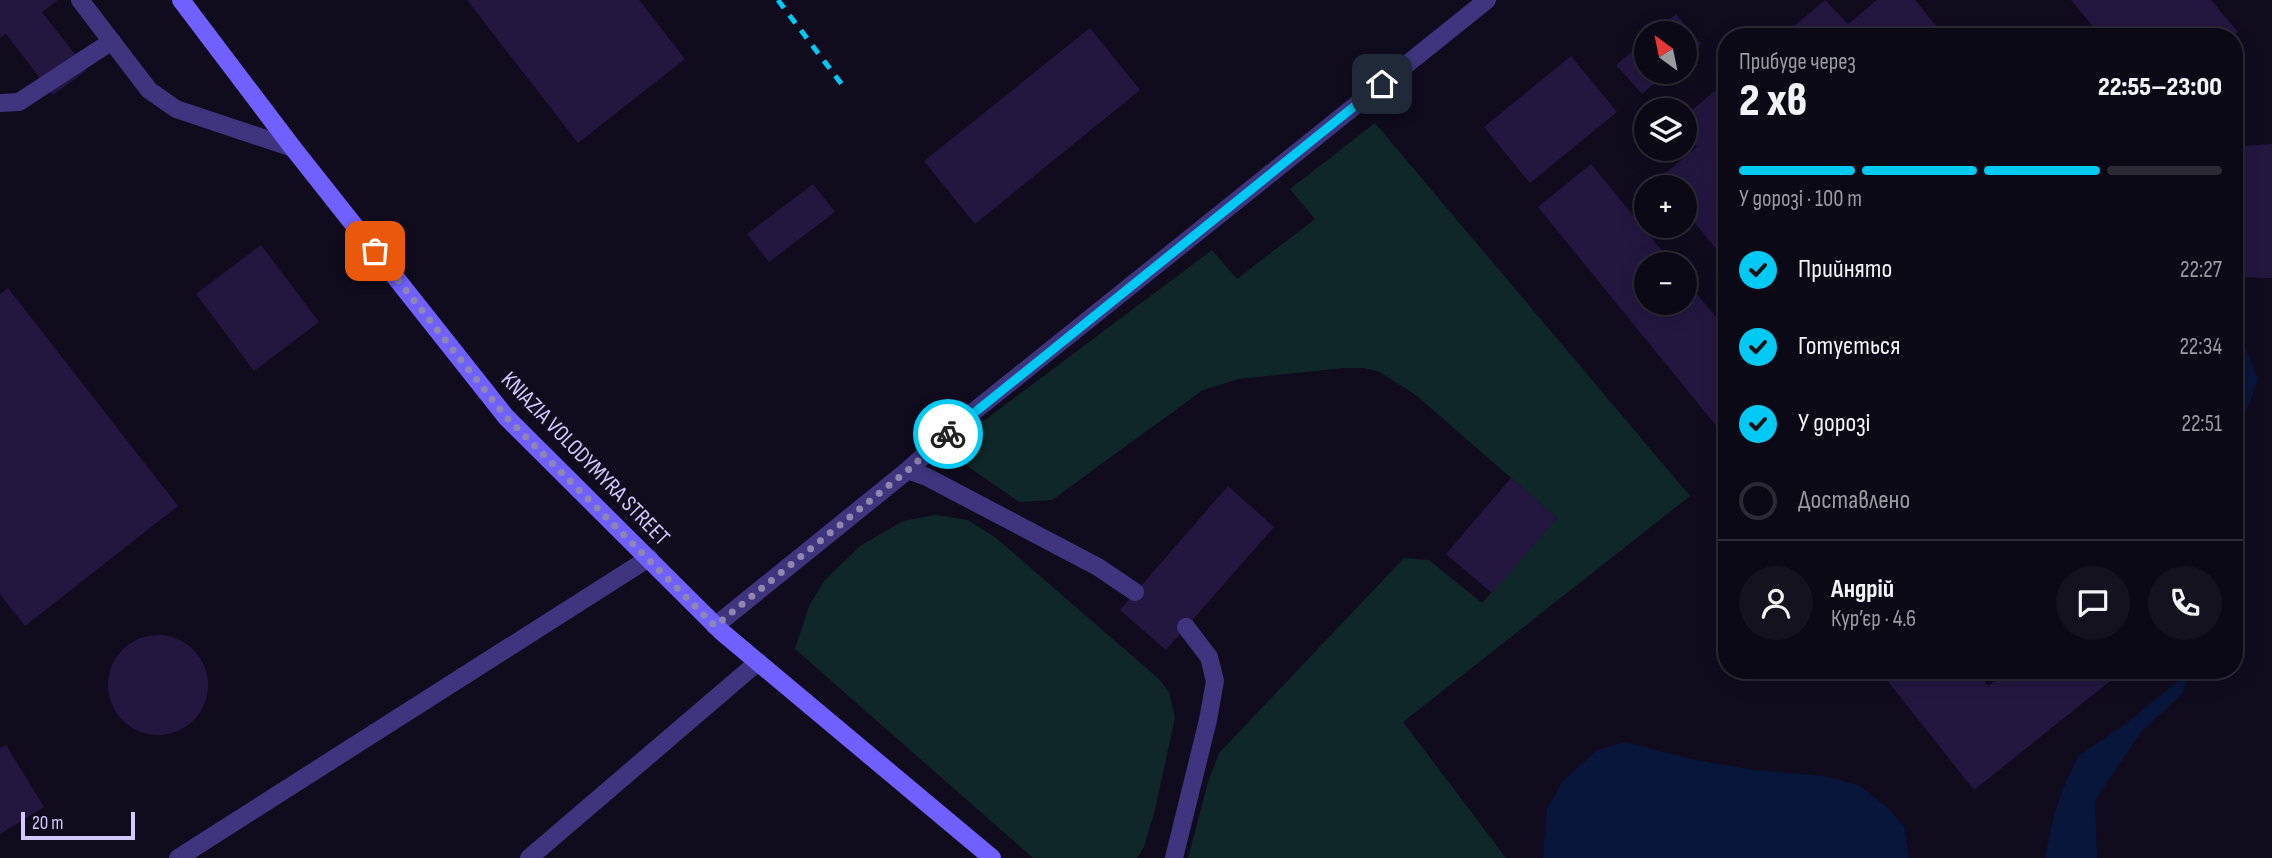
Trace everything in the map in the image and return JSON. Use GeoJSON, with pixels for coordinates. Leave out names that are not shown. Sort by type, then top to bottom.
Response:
{"type":"FeatureCollection","features":[{"type":"Feature","properties":{"kind":"main road","name":"KNIAZIA VOLODYMYRA STREET"},"geometry":{"type":"LineString","coordinates":[[181,0],[293,148],[506,417],[715,626],[992,858]]}},
{"type":"Feature","properties":{"kind":"lane"},"geometry":{"type":"LineString","coordinates":[[80,0],[149,90],[176,109],[293,148]]}},
{"type":"Feature","properties":{"kind":"lane"},"geometry":{"type":"LineString","coordinates":[[715,626],[908,470],[962,421],[1487,0]]}},
{"type":"Feature","properties":{"kind":"lane"},"geometry":{"type":"LineString","coordinates":[[0,103],[19,102],[112,41]]}},
{"type":"Feature","properties":{"kind":"lane"},"geometry":{"type":"LineString","coordinates":[[908,470],[927,477],[1098,567],[1135,592]]}},
{"type":"Feature","properties":{"kind":"lane"},"geometry":{"type":"LineString","coordinates":[[178,858],[649,558]]}},
{"type":"Feature","properties":{"kind":"lane"},"geometry":{"type":"LineString","coordinates":[[1174,858],[1208,720],[1214,681],[1209,657],[1186,626]]}},
{"type":"Feature","properties":{"kind":"lane"},"geometry":{"type":"LineString","coordinates":[[529,858],[758,662]]}},
{"type":"Feature","properties":{"kind":"green space"},"geometry":{"type":"Polygon","coordinates":[[[1375,123],[1690,496],[1403,722],[1506,858],[1188,858],[1208,782],[1219,753],[1404,558],[1429,560],[1482,603],[1557,518],[1417,396],[1378,371],[1363,368],[1239,379],[1203,390],[1052,500],[1019,502],[967,466],[959,453],[965,435],[1212,250],[1237,279],[1315,219],[1290,189],[1375,123]]]}},
{"type":"Feature","properties":{"kind":"green space"},"geometry":{"type":"Polygon","coordinates":[[[936,515],[968,520],[996,538],[1159,679],[1169,692],[1175,717],[1155,810],[1144,847],[1137,858],[1033,858],[795,649],[809,606],[824,581],[860,546],[903,521],[936,515]]]}},
{"type":"Feature","properties":{"kind":"water"},"geometry":{"type":"Polygon","coordinates":[[[2243,346],[2258,379],[2243,421],[2243,346]]]}},
{"type":"Feature","properties":{"kind":"water"},"geometry":{"type":"Polygon","coordinates":[[[2180,679],[2187,679],[2182,694],[2141,732],[2095,800],[2097,858],[2045,858],[2054,815],[2078,756],[2127,723],[2180,679]]]}},
{"type":"Feature","properties":{"kind":"water"},"geometry":{"type":"Polygon","coordinates":[[[1625,742],[1695,760],[1755,770],[1823,776],[1858,785],[1887,807],[1904,826],[1909,858],[1543,858],[1547,809],[1562,782],[1597,750],[1625,742]]]}},
{"type":"Feature","properties":{"kind":"building"},"geometry":{"type":"Polygon","coordinates":[[[0,0],[58,0],[42,12],[87,70],[53,95],[6,34],[0,38],[0,0]]]}},
{"type":"Feature","properties":{"kind":"building"},"geometry":{"type":"Polygon","coordinates":[[[467,0],[639,0],[685,59],[578,143],[467,0]]]}},
{"type":"Feature","properties":{"kind":"building"},"geometry":{"type":"Polygon","coordinates":[[[1825,0],[1848,24],[1877,0],[1915,0],[1938,28],[1792,28],[1825,0]]]}},
{"type":"Feature","properties":{"kind":"building"},"geometry":{"type":"Polygon","coordinates":[[[2071,0],[2211,0],[2235,28],[2094,28],[2071,0]]]}},
{"type":"Feature","properties":{"kind":"building"},"geometry":{"type":"Polygon","coordinates":[[[1676,14],[1682,21],[1668,21],[1676,14]]]}},
{"type":"Feature","properties":{"kind":"building"},"geometry":{"type":"Polygon","coordinates":[[[1090,28],[1140,90],[975,224],[924,161],[1090,28]]]}},
{"type":"Feature","properties":{"kind":"building"},"geometry":{"type":"Polygon","coordinates":[[[1634,50],[1634,84],[1654,84],[1642,94],[1616,65],[1634,50]]]}},
{"type":"Feature","properties":{"kind":"building"},"geometry":{"type":"Polygon","coordinates":[[[1571,56],[1617,112],[1530,183],[1484,127],[1571,56]]]}},
{"type":"Feature","properties":{"kind":"building"},"geometry":{"type":"Polygon","coordinates":[[[1718,88],[1718,251],[1697,226],[1697,175],[1663,175],[1680,161],[1697,161],[1697,106],[1718,88]]]}},
{"type":"Feature","properties":{"kind":"building"},"geometry":{"type":"Polygon","coordinates":[[[2272,144],[2272,278],[2243,277],[2243,146],[2272,144]]]}},
{"type":"Feature","properties":{"kind":"building"},"geometry":{"type":"Polygon","coordinates":[[[1591,164],[1634,216],[1634,238],[1652,238],[1663,252],[1634,252],[1634,315],[1697,315],[1697,294],[1718,320],[1718,428],[1538,207],[1591,164]]]}},
{"type":"Feature","properties":{"kind":"building"},"geometry":{"type":"Polygon","coordinates":[[[813,184],[835,212],[769,262],[747,234],[813,184]]]}},
{"type":"Feature","properties":{"kind":"building"},"geometry":{"type":"Polygon","coordinates":[[[261,245],[319,322],[254,371],[196,294],[261,245]]]}},
{"type":"Feature","properties":{"kind":"building"},"geometry":{"type":"Polygon","coordinates":[[[8,288],[178,506],[25,626],[0,594],[0,294],[8,288]]]}},
{"type":"Feature","properties":{"kind":"building"},"geometry":{"type":"Polygon","coordinates":[[[1511,478],[1557,518],[1492,593],[1446,554],[1511,478]]]}},
{"type":"Feature","properties":{"kind":"building"},"geometry":{"type":"Polygon","coordinates":[[[1228,486],[1274,527],[1166,650],[1120,610],[1228,486]]]}},
{"type":"Feature","properties":{"kind":"building"},"geometry":{"type":"Polygon","coordinates":[[[158,635],[177,638],[194,649],[205,666],[208,685],[205,704],[194,721],[177,732],[158,735],[139,732],[122,721],[111,704],[108,685],[111,666],[122,649],[139,638],[158,635]]]}},
{"type":"Feature","properties":{"kind":"building"},"geometry":{"type":"Polygon","coordinates":[[[1886,679],[1982,679],[1988,686],[1997,679],[2113,679],[1974,790],[1886,679]]]}},
{"type":"Feature","properties":{"kind":"building"},"geometry":{"type":"Polygon","coordinates":[[[6,745],[44,807],[0,834],[0,748],[6,745]]]}},
{"type":"Feature","properties":{"kind":"railway"},"geometry":{"type":"LineString","coordinates":[[778,0],[846,90]]}},
{"type":"Feature","properties":{"kind":"way so far"},"geometry":{"type":"LineString","coordinates":[[375,251],[506,417],[715,626],[908,470],[948,434]]}},
{"type":"Feature","properties":{"kind":"route"},"geometry":{"type":"LineString","coordinates":[[948,434],[1382,84]]}}]}
